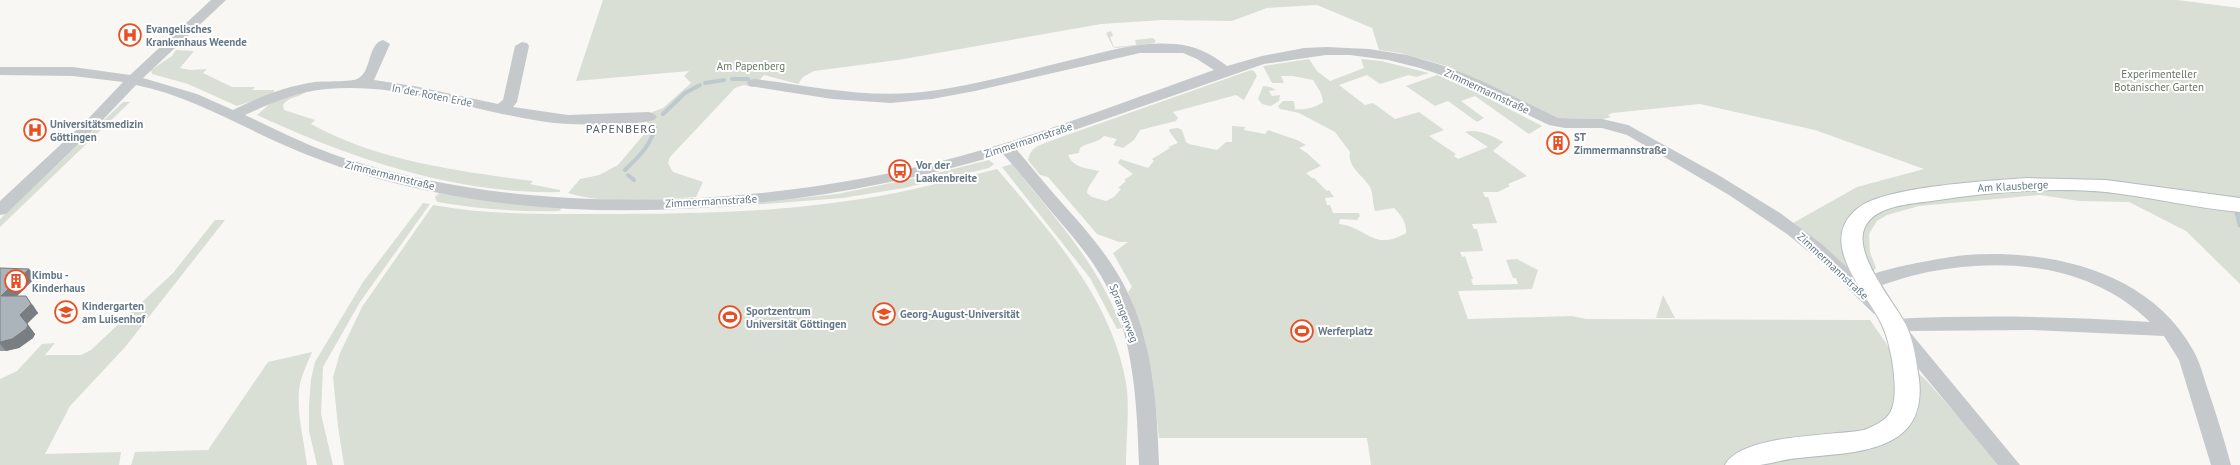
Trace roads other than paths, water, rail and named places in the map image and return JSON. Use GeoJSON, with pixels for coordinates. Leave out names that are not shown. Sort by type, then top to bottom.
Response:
{"type":"FeatureCollection","features":[{"type":"Feature","properties":{"kind":"street"},"geometry":{"type":"LineString","coordinates":[[0,210],[91,124],[133,80],[219,0]]}},
{"type":"Feature","properties":{"kind":"street"},"geometry":{"type":"LineString","coordinates":[[362,83],[369,77],[383,44]]}},
{"type":"Feature","properties":{"kind":"street"},"geometry":{"type":"LineString","coordinates":[[502,109],[510,102],[522,46]]}},
{"type":"Feature","properties":{"kind":"street"},"geometry":{"type":"LineString","coordinates":[[754,83],[837,96],[910,97],[944,93],[1119,52],[1160,47],[1177,48],[1198,54],[1224,71]]}},
{"type":"Feature","properties":{"kind":"street","name":"Zimmermannstraße"},"geometry":{"type":"LineString","coordinates":[[0,71],[66,70],[133,80],[186,94],[301,147],[337,161],[389,176],[441,188],[572,202],[686,203],[798,194],[893,178],[1007,148],[1260,59],[1295,53],[1324,51],[1374,53],[1411,60],[1455,74],[1553,122],[1602,124],[1622,128],[1762,209],[1793,230],[1838,268],[1894,325]]}},
{"type":"Feature","properties":{"kind":"street","name":"In der Roten Erde"},"geometry":{"type":"LineString","coordinates":[[234,115],[268,99],[298,90],[325,85],[362,83],[400,88],[554,118],[599,120],[649,117]]}},
{"type":"Feature","properties":{"kind":"street","name":"Sprangerweg"},"geometry":{"type":"LineString","coordinates":[[1007,148],[1095,253],[1104,265],[1121,297],[1140,361],[1147,420],[1149,465]]}},
{"type":"Feature","properties":{"kind":"street","name":"Am Klausberge"},"geometry":{"type":"LineString","coordinates":[[2010,465],[1894,325],[1868,283],[1852,249],[1852,230],[1861,216],[1870,210],[1900,200],[1955,191],[2015,184],[2082,184],[2131,188],[2240,205]]}},
{"type":"Feature","properties":{"kind":"street"},"geometry":{"type":"LineString","coordinates":[[1868,283],[1929,266],[2002,260],[2055,263],[2091,274],[2111,283],[2131,295],[2152,312],[2169,330],[2186,352],[2211,427],[2221,465]]}},
{"type":"Feature","properties":{"kind":"street"},"geometry":{"type":"LineString","coordinates":[[1738,465],[1766,451],[1789,447],[1859,442],[1882,434],[1894,426],[1904,411],[1908,394],[1903,352],[1894,325],[2026,324],[2129,327],[2169,330]]}},
{"type":"Feature","properties":{"kind":"waterway"},"geometry":{"type":"LineString","coordinates":[[732,79],[748,79]]}},
{"type":"Feature","properties":{"kind":"waterway"},"geometry":{"type":"LineString","coordinates":[[705,83],[724,80]]}},
{"type":"Feature","properties":{"kind":"waterway"},"geometry":{"type":"LineString","coordinates":[[663,114],[685,93],[700,85]]}},
{"type":"Feature","properties":{"kind":"waterway"},"geometry":{"type":"LineString","coordinates":[[625,170],[647,146],[655,127]]}},
{"type":"Feature","properties":{"kind":"waterway"},"geometry":{"type":"LineString","coordinates":[[628,175],[634,180]]}},
{"type":"Feature","properties":{"kind":"waterway"},"geometry":{"type":"LineString","coordinates":[[2237,213],[2240,225]]}},
{"type":"Feature","properties":{"kind":"place","name":"Evangelisches Krankenhaus Weende"},"geometry":{"type":"Point","coordinates":[130,35]}},
{"type":"Feature","properties":{"kind":"place","name":"Universitätsmedizin Göttingen"},"geometry":{"type":"Point","coordinates":[35,130]}},
{"type":"Feature","properties":{"kind":"place","name":"ST Zimmermannstraße"},"geometry":{"type":"Point","coordinates":[1558,143]}},
{"type":"Feature","properties":{"kind":"place","name":"Vor der Laakenbreite"},"geometry":{"type":"Point","coordinates":[900,171]}},
{"type":"Feature","properties":{"kind":"place","name":"Kimbu - Kinderhaus"},"geometry":{"type":"Point","coordinates":[16,281]}},
{"type":"Feature","properties":{"kind":"place","name":"Kindergarten am Luisenhof"},"geometry":{"type":"Point","coordinates":[66,312]}},
{"type":"Feature","properties":{"kind":"place","name":"Georg-August-Universität"},"geometry":{"type":"Point","coordinates":[884,314]}},
{"type":"Feature","properties":{"kind":"place","name":"Sportzentrum Universität Göttingen"},"geometry":{"type":"Point","coordinates":[730,317]}},
{"type":"Feature","properties":{"kind":"place","name":"Werferplatz"},"geometry":{"type":"Point","coordinates":[1302,331]}},
{"type":"Feature","properties":{"kind":"district","name":"PAPENBERG"},"geometry":{"type":"Point","coordinates":[621,128]}},
{"type":"Feature","properties":{"kind":"park label","name":"Am Papenberg"},"geometry":{"type":"Point","coordinates":[751,66]}},
{"type":"Feature","properties":{"kind":"park label","name":"Experimenteller Botanischer Garten"},"geometry":{"type":"Point","coordinates":[2159,80]}}]}
